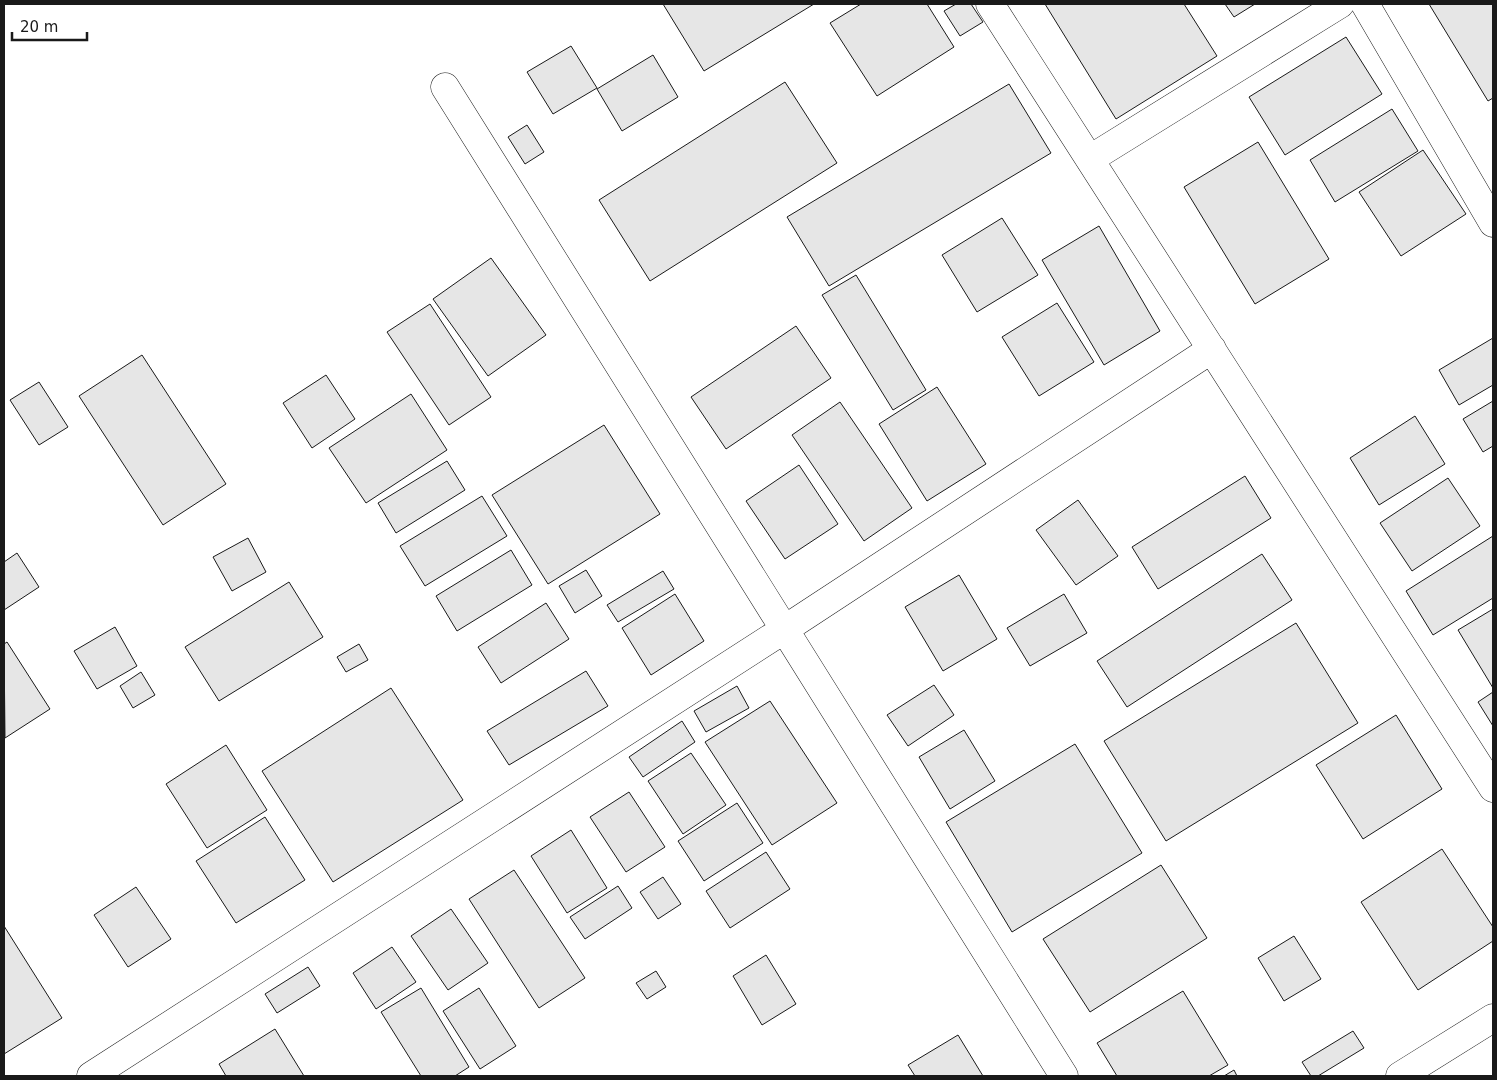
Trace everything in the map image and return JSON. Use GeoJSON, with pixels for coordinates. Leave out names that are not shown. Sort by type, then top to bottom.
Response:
{"type":"FeatureCollection","features":[{"type":"Feature","properties":{"kind":"street"},"geometry":{"type":"LineString","coordinates":[[990,4],[1493,788]]}},
{"type":"Feature","properties":{"kind":"street"},"geometry":{"type":"LineString","coordinates":[[1090,159],[1340,4]]}},
{"type":"Feature","properties":{"kind":"street"},"geometry":{"type":"LineString","coordinates":[[1365,4],[1493,223]]}},
{"type":"Feature","properties":{"kind":"street"},"geometry":{"type":"LineString","coordinates":[[445,87],[1064,1076]]}},
{"type":"Feature","properties":{"kind":"street"},"geometry":{"type":"LineString","coordinates":[[91,1076],[785,629],[1212,349]]}},
{"type":"Feature","properties":{"kind":"street"},"geometry":{"type":"LineString","coordinates":[[1400,1076],[1493,1018]]}},
{"type":"Feature","properties":{"kind":"building"},"geometry":{"type":"Polygon","coordinates":[[[663,4],[814,4],[704,71],[663,4]]]}},
{"type":"Feature","properties":{"kind":"building"},"geometry":{"type":"Polygon","coordinates":[[[861,4],[927,4],[954,47],[877,96],[830,23],[861,4]]]}},
{"type":"Feature","properties":{"kind":"building"},"geometry":{"type":"Polygon","coordinates":[[[956,4],[971,4],[983,22],[960,36],[944,11],[956,4]]]}},
{"type":"Feature","properties":{"kind":"building"},"geometry":{"type":"Polygon","coordinates":[[[1045,4],[1184,4],[1217,56],[1116,119],[1045,4]]]}},
{"type":"Feature","properties":{"kind":"building"},"geometry":{"type":"Polygon","coordinates":[[[1225,4],[1255,4],[1234,17],[1225,4]]]}},
{"type":"Feature","properties":{"kind":"building"},"geometry":{"type":"Polygon","coordinates":[[[1429,4],[1493,4],[1493,98],[1488,101],[1429,4]]]}},
{"type":"Feature","properties":{"kind":"building"},"geometry":{"type":"Polygon","coordinates":[[[1346,37],[1382,94],[1285,155],[1249,97],[1346,37]]]}},
{"type":"Feature","properties":{"kind":"building"},"geometry":{"type":"Polygon","coordinates":[[[571,46],[597,88],[553,114],[527,72],[571,46]]]}},
{"type":"Feature","properties":{"kind":"building"},"geometry":{"type":"Polygon","coordinates":[[[653,55],[678,97],[622,131],[597,89],[653,55]]]}},
{"type":"Feature","properties":{"kind":"building"},"geometry":{"type":"Polygon","coordinates":[[[785,82],[837,163],[650,281],[599,200],[785,82]]]}},
{"type":"Feature","properties":{"kind":"building"},"geometry":{"type":"Polygon","coordinates":[[[1009,84],[1051,153],[829,286],[787,217],[1009,84]]]}},
{"type":"Feature","properties":{"kind":"building"},"geometry":{"type":"Polygon","coordinates":[[[1392,109],[1418,151],[1335,202],[1310,160],[1392,109]]]}},
{"type":"Feature","properties":{"kind":"building"},"geometry":{"type":"Polygon","coordinates":[[[527,125],[544,152],[525,164],[508,137],[527,125]]]}},
{"type":"Feature","properties":{"kind":"building"},"geometry":{"type":"Polygon","coordinates":[[[1258,142],[1329,259],[1255,304],[1184,187],[1258,142]]]}},
{"type":"Feature","properties":{"kind":"building"},"geometry":{"type":"Polygon","coordinates":[[[1423,150],[1466,214],[1401,256],[1359,192],[1423,150]]]}},
{"type":"Feature","properties":{"kind":"building"},"geometry":{"type":"Polygon","coordinates":[[[1002,218],[1038,275],[977,312],[942,255],[1002,218]]]}},
{"type":"Feature","properties":{"kind":"building"},"geometry":{"type":"Polygon","coordinates":[[[1099,226],[1160,331],[1104,365],[1042,260],[1099,226]]]}},
{"type":"Feature","properties":{"kind":"building"},"geometry":{"type":"Polygon","coordinates":[[[491,258],[546,335],[488,376],[433,299],[491,258]]]}},
{"type":"Feature","properties":{"kind":"building"},"geometry":{"type":"Polygon","coordinates":[[[856,275],[926,390],[893,410],[822,295],[856,275]]]}},
{"type":"Feature","properties":{"kind":"building"},"geometry":{"type":"Polygon","coordinates":[[[1057,303],[1094,362],[1039,396],[1002,337],[1057,303]]]}},
{"type":"Feature","properties":{"kind":"building"},"geometry":{"type":"Polygon","coordinates":[[[430,304],[491,397],[449,425],[387,332],[430,304]]]}},
{"type":"Feature","properties":{"kind":"building"},"geometry":{"type":"Polygon","coordinates":[[[796,326],[831,378],[726,449],[691,397],[796,326]]]}},
{"type":"Feature","properties":{"kind":"building"},"geometry":{"type":"Polygon","coordinates":[[[1493,338],[1493,385],[1459,405],[1439,370],[1493,338]]]}},
{"type":"Feature","properties":{"kind":"building"},"geometry":{"type":"Polygon","coordinates":[[[142,355],[226,484],[163,525],[79,396],[142,355]]]}},
{"type":"Feature","properties":{"kind":"building"},"geometry":{"type":"Polygon","coordinates":[[[326,375],[355,419],[312,448],[283,403],[326,375]]]}},
{"type":"Feature","properties":{"kind":"building"},"geometry":{"type":"Polygon","coordinates":[[[39,382],[68,427],[39,445],[10,400],[39,382]]]}},
{"type":"Feature","properties":{"kind":"building"},"geometry":{"type":"Polygon","coordinates":[[[937,387],[986,464],[927,501],[879,424],[937,387]]]}},
{"type":"Feature","properties":{"kind":"building"},"geometry":{"type":"Polygon","coordinates":[[[411,394],[447,450],[366,503],[329,448],[411,394]]]}},
{"type":"Feature","properties":{"kind":"building"},"geometry":{"type":"Polygon","coordinates":[[[1493,401],[1493,446],[1483,452],[1463,419],[1493,401]]]}},
{"type":"Feature","properties":{"kind":"building"},"geometry":{"type":"Polygon","coordinates":[[[840,402],[912,508],[864,541],[792,435],[840,402]]]}},
{"type":"Feature","properties":{"kind":"building"},"geometry":{"type":"Polygon","coordinates":[[[1415,416],[1445,464],[1379,505],[1350,458],[1415,416]]]}},
{"type":"Feature","properties":{"kind":"building"},"geometry":{"type":"Polygon","coordinates":[[[604,425],[660,514],[548,584],[492,495],[604,425]]]}},
{"type":"Feature","properties":{"kind":"building"},"geometry":{"type":"Polygon","coordinates":[[[447,461],[465,490],[396,533],[378,503],[447,461]]]}},
{"type":"Feature","properties":{"kind":"building"},"geometry":{"type":"Polygon","coordinates":[[[799,465],[838,524],[785,559],[746,501],[799,465]]]}},
{"type":"Feature","properties":{"kind":"building"},"geometry":{"type":"Polygon","coordinates":[[[1245,476],[1271,518],[1158,589],[1132,547],[1245,476]]]}},
{"type":"Feature","properties":{"kind":"building"},"geometry":{"type":"Polygon","coordinates":[[[1448,478],[1480,526],[1412,571],[1380,523],[1448,478]]]}},
{"type":"Feature","properties":{"kind":"building"},"geometry":{"type":"Polygon","coordinates":[[[482,496],[507,536],[425,586],[400,546],[482,496]]]}},
{"type":"Feature","properties":{"kind":"building"},"geometry":{"type":"Polygon","coordinates":[[[1078,500],[1118,556],[1076,585],[1036,530],[1078,500]]]}},
{"type":"Feature","properties":{"kind":"building"},"geometry":{"type":"Polygon","coordinates":[[[1493,536],[1493,598],[1433,635],[1406,591],[1493,536]]]}},
{"type":"Feature","properties":{"kind":"building"},"geometry":{"type":"Polygon","coordinates":[[[248,538],[266,572],[232,591],[213,557],[248,538]]]}},
{"type":"Feature","properties":{"kind":"building"},"geometry":{"type":"Polygon","coordinates":[[[511,550],[532,585],[457,631],[436,596],[511,550]]]}},
{"type":"Feature","properties":{"kind":"building"},"geometry":{"type":"Polygon","coordinates":[[[17,553],[39,587],[4,610],[4,562],[17,553]]]}},
{"type":"Feature","properties":{"kind":"building"},"geometry":{"type":"Polygon","coordinates":[[[1262,554],[1292,600],[1127,707],[1097,661],[1262,554]]]}},
{"type":"Feature","properties":{"kind":"building"},"geometry":{"type":"Polygon","coordinates":[[[586,570],[602,596],[575,613],[559,586],[586,570]]]}},
{"type":"Feature","properties":{"kind":"building"},"geometry":{"type":"Polygon","coordinates":[[[663,571],[674,589],[618,622],[607,605],[663,571]]]}},
{"type":"Feature","properties":{"kind":"building"},"geometry":{"type":"Polygon","coordinates":[[[959,575],[997,639],[943,671],[905,607],[959,575]]]}},
{"type":"Feature","properties":{"kind":"building"},"geometry":{"type":"Polygon","coordinates":[[[289,582],[323,637],[219,701],[185,647],[289,582]]]}},
{"type":"Feature","properties":{"kind":"building"},"geometry":{"type":"Polygon","coordinates":[[[675,594],[704,641],[651,675],[622,628],[675,594]]]}},
{"type":"Feature","properties":{"kind":"building"},"geometry":{"type":"Polygon","coordinates":[[[1064,594],[1087,633],[1030,666],[1007,628],[1064,594]]]}},
{"type":"Feature","properties":{"kind":"building"},"geometry":{"type":"Polygon","coordinates":[[[546,603],[569,639],[501,683],[478,647],[546,603]]]}},
{"type":"Feature","properties":{"kind":"building"},"geometry":{"type":"Polygon","coordinates":[[[1493,609],[1493,688],[1458,630],[1493,609]]]}},
{"type":"Feature","properties":{"kind":"building"},"geometry":{"type":"Polygon","coordinates":[[[1296,623],[1358,723],[1166,841],[1104,741],[1296,623]]]}},
{"type":"Feature","properties":{"kind":"building"},"geometry":{"type":"Polygon","coordinates":[[[115,627],[137,666],[97,689],[74,651],[115,627]]]}},
{"type":"Feature","properties":{"kind":"building"},"geometry":{"type":"Polygon","coordinates":[[[7,642],[50,709],[5,738],[4,644],[7,642]]]}},
{"type":"Feature","properties":{"kind":"building"},"geometry":{"type":"Polygon","coordinates":[[[359,644],[368,660],[346,672],[337,657],[359,644]]]}},
{"type":"Feature","properties":{"kind":"building"},"geometry":{"type":"Polygon","coordinates":[[[586,671],[608,706],[509,765],[487,731],[586,671]]]}},
{"type":"Feature","properties":{"kind":"building"},"geometry":{"type":"Polygon","coordinates":[[[141,672],[155,695],[133,708],[120,686],[141,672]]]}},
{"type":"Feature","properties":{"kind":"building"},"geometry":{"type":"Polygon","coordinates":[[[934,685],[954,715],[908,746],[887,715],[934,685]]]}},
{"type":"Feature","properties":{"kind":"building"},"geometry":{"type":"Polygon","coordinates":[[[737,686],[749,708],[706,732],[694,711],[737,686]]]}},
{"type":"Feature","properties":{"kind":"building"},"geometry":{"type":"Polygon","coordinates":[[[391,688],[463,800],[333,882],[262,771],[391,688]]]}},
{"type":"Feature","properties":{"kind":"building"},"geometry":{"type":"Polygon","coordinates":[[[1493,692],[1493,726],[1478,702],[1493,692]]]}},
{"type":"Feature","properties":{"kind":"building"},"geometry":{"type":"Polygon","coordinates":[[[770,701],[837,803],[772,845],[705,742],[770,701]]]}},
{"type":"Feature","properties":{"kind":"building"},"geometry":{"type":"Polygon","coordinates":[[[1396,715],[1442,789],[1363,839],[1316,765],[1396,715]]]}},
{"type":"Feature","properties":{"kind":"building"},"geometry":{"type":"Polygon","coordinates":[[[682,721],[695,742],[643,777],[629,757],[682,721]]]}},
{"type":"Feature","properties":{"kind":"building"},"geometry":{"type":"Polygon","coordinates":[[[964,730],[995,781],[950,809],[919,757],[964,730]]]}},
{"type":"Feature","properties":{"kind":"building"},"geometry":{"type":"Polygon","coordinates":[[[1075,744],[1142,853],[1012,932],[946,822],[1075,744]]]}},
{"type":"Feature","properties":{"kind":"building"},"geometry":{"type":"Polygon","coordinates":[[[226,745],[267,810],[207,848],[166,784],[226,745]]]}},
{"type":"Feature","properties":{"kind":"building"},"geometry":{"type":"Polygon","coordinates":[[[691,753],[726,805],[683,834],[648,781],[691,753]]]}},
{"type":"Feature","properties":{"kind":"building"},"geometry":{"type":"Polygon","coordinates":[[[629,792],[665,847],[626,872],[590,817],[629,792]]]}},
{"type":"Feature","properties":{"kind":"building"},"geometry":{"type":"Polygon","coordinates":[[[737,803],[763,843],[704,881],[678,841],[737,803]]]}},
{"type":"Feature","properties":{"kind":"building"},"geometry":{"type":"Polygon","coordinates":[[[265,817],[305,880],[236,923],[196,861],[265,817]]]}},
{"type":"Feature","properties":{"kind":"building"},"geometry":{"type":"Polygon","coordinates":[[[571,830],[607,888],[567,913],[531,856],[571,830]]]}},
{"type":"Feature","properties":{"kind":"building"},"geometry":{"type":"Polygon","coordinates":[[[1442,849],[1493,927],[1493,941],[1418,990],[1361,902],[1442,849]]]}},
{"type":"Feature","properties":{"kind":"building"},"geometry":{"type":"Polygon","coordinates":[[[766,852],[790,889],[730,928],[706,891],[766,852]]]}},
{"type":"Feature","properties":{"kind":"building"},"geometry":{"type":"Polygon","coordinates":[[[1161,865],[1207,938],[1090,1012],[1043,939],[1161,865]]]}},
{"type":"Feature","properties":{"kind":"building"},"geometry":{"type":"Polygon","coordinates":[[[514,870],[585,978],[539,1008],[469,899],[514,870]]]}},
{"type":"Feature","properties":{"kind":"building"},"geometry":{"type":"Polygon","coordinates":[[[663,877],[681,904],[658,919],[640,892],[663,877]]]}},
{"type":"Feature","properties":{"kind":"building"},"geometry":{"type":"Polygon","coordinates":[[[618,886],[632,908],[585,939],[570,917],[618,886]]]}},
{"type":"Feature","properties":{"kind":"building"},"geometry":{"type":"Polygon","coordinates":[[[136,887],[171,939],[128,967],[94,915],[136,887]]]}},
{"type":"Feature","properties":{"kind":"building"},"geometry":{"type":"Polygon","coordinates":[[[451,909],[488,963],[448,990],[411,936],[451,909]]]}},
{"type":"Feature","properties":{"kind":"building"},"geometry":{"type":"Polygon","coordinates":[[[4,926],[62,1018],[4,1054],[4,926]]]}},
{"type":"Feature","properties":{"kind":"building"},"geometry":{"type":"Polygon","coordinates":[[[1294,936],[1321,979],[1284,1001],[1258,958],[1294,936]]]}},
{"type":"Feature","properties":{"kind":"building"},"geometry":{"type":"Polygon","coordinates":[[[392,947],[416,982],[376,1009],[353,973],[392,947]]]}},
{"type":"Feature","properties":{"kind":"building"},"geometry":{"type":"Polygon","coordinates":[[[766,955],[796,1004],[762,1025],[733,976],[766,955]]]}},
{"type":"Feature","properties":{"kind":"building"},"geometry":{"type":"Polygon","coordinates":[[[308,967],[320,986],[277,1013],[265,994],[308,967]]]}},
{"type":"Feature","properties":{"kind":"building"},"geometry":{"type":"Polygon","coordinates":[[[656,971],[666,987],[647,999],[636,983],[656,971]]]}},
{"type":"Feature","properties":{"kind":"building"},"geometry":{"type":"Polygon","coordinates":[[[421,988],[469,1067],[455,1076],[421,1076],[381,1012],[421,988]]]}},
{"type":"Feature","properties":{"kind":"building"},"geometry":{"type":"Polygon","coordinates":[[[479,988],[516,1046],[480,1069],[443,1011],[479,988]]]}},
{"type":"Feature","properties":{"kind":"building"},"geometry":{"type":"Polygon","coordinates":[[[1183,991],[1228,1065],[1209,1076],[1117,1076],[1097,1043],[1183,991]]]}},
{"type":"Feature","properties":{"kind":"building"},"geometry":{"type":"Polygon","coordinates":[[[275,1029],[304,1076],[226,1076],[219,1064],[275,1029]]]}},
{"type":"Feature","properties":{"kind":"building"},"geometry":{"type":"Polygon","coordinates":[[[1353,1031],[1364,1048],[1318,1076],[1311,1076],[1302,1062],[1353,1031]]]}},
{"type":"Feature","properties":{"kind":"building"},"geometry":{"type":"Polygon","coordinates":[[[958,1035],[983,1076],[915,1076],[908,1065],[958,1035]]]}},
{"type":"Feature","properties":{"kind":"building"},"geometry":{"type":"Polygon","coordinates":[[[1234,1070],[1237,1076],[1224,1076],[1234,1070]]]}}]}
